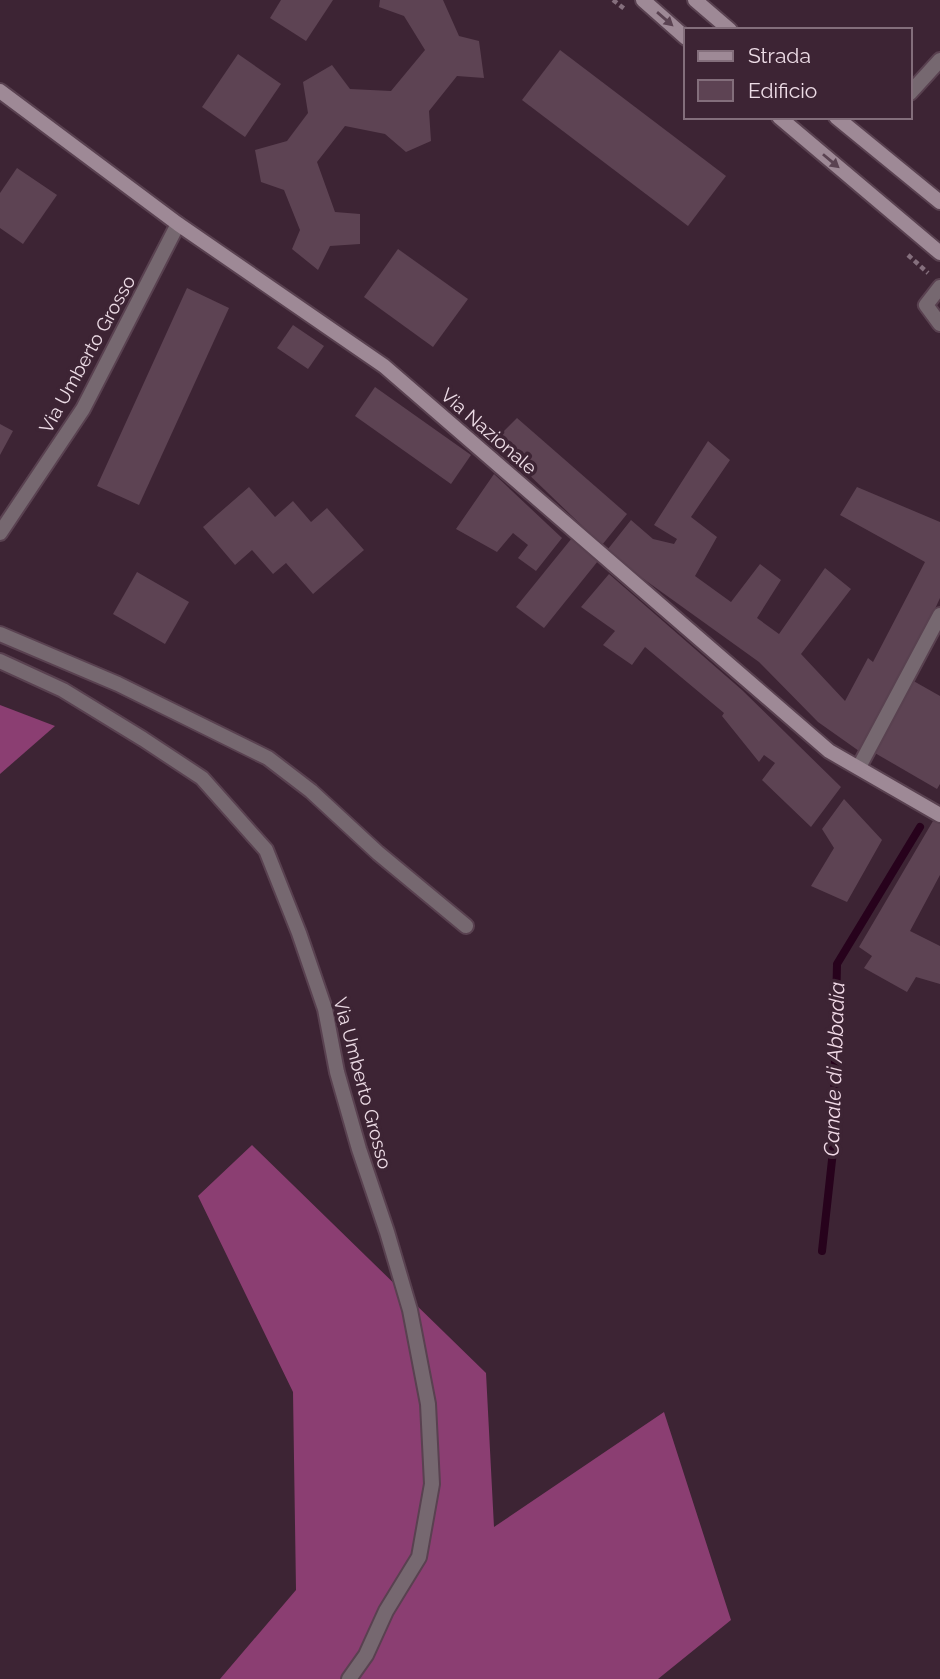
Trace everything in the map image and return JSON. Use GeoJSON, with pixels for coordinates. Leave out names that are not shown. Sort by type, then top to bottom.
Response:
{"type":"FeatureCollection","features":[{"type":"Feature","properties":{"kind":"street"},"geometry":{"type":"LineString","coordinates":[[643,0],[684,36]]}},
{"type":"Feature","properties":{"kind":"street"},"geometry":{"type":"LineString","coordinates":[[695,0],[728,28]]}},
{"type":"Feature","properties":{"kind":"street"},"geometry":{"type":"LineString","coordinates":[[912,91],[940,60]]}},
{"type":"Feature","properties":{"kind":"street","name":"Via Nazionale"},"geometry":{"type":"LineString","coordinates":[[0,91],[178,223],[384,366],[829,751],[940,814]]}},
{"type":"Feature","properties":{"kind":"street"},"geometry":{"type":"LineString","coordinates":[[781,119],[940,253]]}},
{"type":"Feature","properties":{"kind":"street"},"geometry":{"type":"LineString","coordinates":[[838,119],[940,202]]}},
{"type":"Feature","properties":{"kind":"street","name":"Via Umberto Grosso"},"geometry":{"type":"LineString","coordinates":[[0,533],[83,409],[178,223]]}},
{"type":"Feature","properties":{"kind":"street"},"geometry":{"type":"LineString","coordinates":[[940,287],[926,304],[940,324]]}},
{"type":"Feature","properties":{"kind":"street"},"geometry":{"type":"LineString","coordinates":[[859,767],[940,615]]}},
{"type":"Feature","properties":{"kind":"street"},"geometry":{"type":"LineString","coordinates":[[0,634],[118,684],[268,758],[310,790],[378,853],[466,926]]}},
{"type":"Feature","properties":{"kind":"street","name":"Via Umberto Grosso"},"geometry":{"type":"LineString","coordinates":[[0,661],[63,690],[202,778],[267,850],[299,933],[324,1010],[337,1072],[359,1149],[410,1310],[428,1404],[432,1484],[419,1557],[386,1611],[366,1655],[349,1679]]}},
{"type":"Feature","properties":{"kind":"shaded area"},"geometry":{"type":"Polygon","coordinates":[[[0,705],[55,726],[0,774],[0,705]]]}},
{"type":"Feature","properties":{"kind":"shaded area"},"geometry":{"type":"Polygon","coordinates":[[[252,1145],[486,1373],[494,1527],[664,1412],[731,1620],[658,1679],[220,1679],[296,1590],[293,1392],[198,1196],[252,1145]]]}},
{"type":"Feature","properties":{"kind":"building"},"geometry":{"type":"Polygon","coordinates":[[[281,0],[333,0],[306,41],[270,18],[281,0]]]}},
{"type":"Feature","properties":{"kind":"building"},"geometry":{"type":"Polygon","coordinates":[[[380,0],[443,0],[459,36],[479,41],[484,78],[457,76],[429,111],[431,141],[406,152],[385,134],[345,126],[317,162],[335,212],[360,214],[360,244],[330,246],[318,270],[292,249],[300,230],[284,190],[261,182],[255,150],[287,141],[308,113],[303,82],[332,65],[350,89],[391,91],[425,50],[404,16],[379,7],[380,0]]]}},
{"type":"Feature","properties":{"kind":"building"},"geometry":{"type":"Polygon","coordinates":[[[560,50],[726,176],[688,226],[522,100],[560,50]]]}},
{"type":"Feature","properties":{"kind":"building"},"geometry":{"type":"Polygon","coordinates":[[[238,54],[281,84],[245,137],[202,107],[238,54]]]}},
{"type":"Feature","properties":{"kind":"building"},"geometry":{"type":"Polygon","coordinates":[[[17,168],[57,195],[23,244],[0,228],[0,193],[17,168]]]}},
{"type":"Feature","properties":{"kind":"building"},"geometry":{"type":"Polygon","coordinates":[[[398,249],[468,299],[433,347],[364,297],[398,249]]]}},
{"type":"Feature","properties":{"kind":"building"},"geometry":{"type":"Polygon","coordinates":[[[187,288],[229,308],[139,505],[97,486],[187,288]]]}},
{"type":"Feature","properties":{"kind":"building"},"geometry":{"type":"Polygon","coordinates":[[[293,325],[324,346],[308,369],[277,348],[293,325]]]}},
{"type":"Feature","properties":{"kind":"building"},"geometry":{"type":"Polygon","coordinates":[[[375,387],[471,455],[451,484],[355,416],[375,387]]]}},
{"type":"Feature","properties":{"kind":"building"},"geometry":{"type":"Polygon","coordinates":[[[517,418],[627,514],[602,545],[494,441],[517,418]]]}},
{"type":"Feature","properties":{"kind":"building"},"geometry":{"type":"Polygon","coordinates":[[[0,424],[13,431],[0,455],[0,424]]]}},
{"type":"Feature","properties":{"kind":"building"},"geometry":{"type":"Polygon","coordinates":[[[708,441],[730,460],[691,517],[717,537],[695,576],[731,602],[760,564],[781,580],[757,618],[779,634],[825,568],[851,589],[801,654],[845,701],[868,658],[873,662],[925,562],[840,515],[857,487],[940,522],[940,598],[903,679],[859,751],[818,722],[759,662],[631,570],[608,549],[631,520],[653,539],[674,544],[677,539],[654,525],[708,441]]]}},
{"type":"Feature","properties":{"kind":"building"},"geometry":{"type":"Polygon","coordinates":[[[494,474],[562,538],[536,571],[518,558],[528,545],[513,533],[497,552],[456,529],[494,474]]]}},
{"type":"Feature","properties":{"kind":"building"},"geometry":{"type":"Polygon","coordinates":[[[249,487],[275,517],[293,501],[311,522],[327,508],[364,550],[313,594],[286,563],[273,574],[252,550],[235,565],[203,527],[249,487]]]}},
{"type":"Feature","properties":{"kind":"building"},"geometry":{"type":"Polygon","coordinates":[[[572,538],[598,561],[544,628],[516,607],[572,538]]]}},
{"type":"Feature","properties":{"kind":"building"},"geometry":{"type":"Polygon","coordinates":[[[137,572],[189,602],[165,644],[113,614],[137,572]]]}},
{"type":"Feature","properties":{"kind":"building"},"geometry":{"type":"Polygon","coordinates":[[[609,574],[742,690],[841,787],[811,827],[762,780],[775,763],[764,755],[759,762],[722,716],[724,713],[645,647],[632,665],[603,645],[615,631],[581,607],[609,574]]]}},
{"type":"Feature","properties":{"kind":"building"},"geometry":{"type":"Polygon","coordinates":[[[910,679],[940,696],[940,784],[937,789],[868,749],[910,679]]]}},
{"type":"Feature","properties":{"kind":"building"},"geometry":{"type":"Polygon","coordinates":[[[844,799],[882,840],[847,902],[811,886],[834,848],[822,829],[844,799]]]}},
{"type":"Feature","properties":{"kind":"building"},"geometry":{"type":"Polygon","coordinates":[[[933,821],[940,824],[940,875],[910,931],[940,946],[940,984],[916,977],[907,992],[864,968],[872,956],[859,947],[933,821]]]}},
{"type":"Feature","properties":{"kind":"waterway","name":"Canale di Abbadia"},"geometry":{"type":"LineString","coordinates":[[822,1251],[833,1151],[837,964],[920,827]]}}]}
